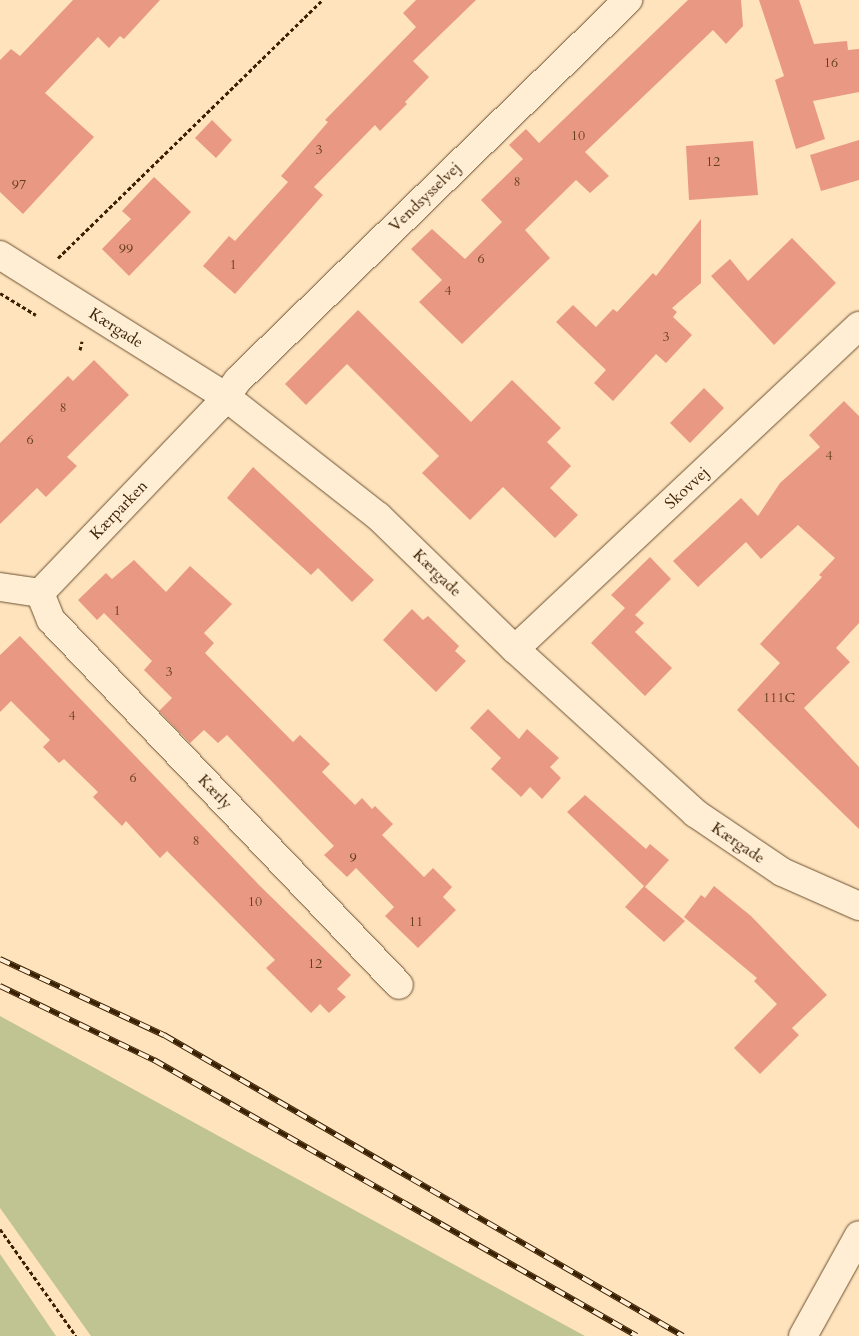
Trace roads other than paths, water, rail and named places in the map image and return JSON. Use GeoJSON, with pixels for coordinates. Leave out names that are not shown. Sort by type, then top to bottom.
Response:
{"type":"FeatureCollection","features":[{"type":"Feature","properties":{"kind":"street","name":"Vendsysselvej"},"geometry":{"type":"LineString","coordinates":[[226,397],[238,380],[628,0]]}},
{"type":"Feature","properties":{"kind":"street","name":"Kærgade"},"geometry":{"type":"LineString","coordinates":[[0,255],[226,397],[378,516],[515,649],[695,813],[782,872],[859,906]]}},
{"type":"Feature","properties":{"kind":"street","name":"Skovvej"},"geometry":{"type":"LineString","coordinates":[[515,649],[859,326]]}},
{"type":"Feature","properties":{"kind":"street","name":"Kærparken"},"geometry":{"type":"LineString","coordinates":[[40,593],[226,397]]}},
{"type":"Feature","properties":{"kind":"street"},"geometry":{"type":"LineString","coordinates":[[0,587],[40,593]]}},
{"type":"Feature","properties":{"kind":"street","name":"Kærly"},"geometry":{"type":"LineString","coordinates":[[40,593],[51,620],[399,985]]}},
{"type":"Feature","properties":{"kind":"street"},"geometry":{"type":"LineString","coordinates":[[803,1336],[859,1235]]}},
{"type":"Feature","properties":{"kind":"railway"},"geometry":{"type":"LineString","coordinates":[[0,959],[164,1035],[683,1336]]}},
{"type":"Feature","properties":{"kind":"railway"},"geometry":{"type":"LineString","coordinates":[[0,986],[154,1060],[637,1336]]}}]}
